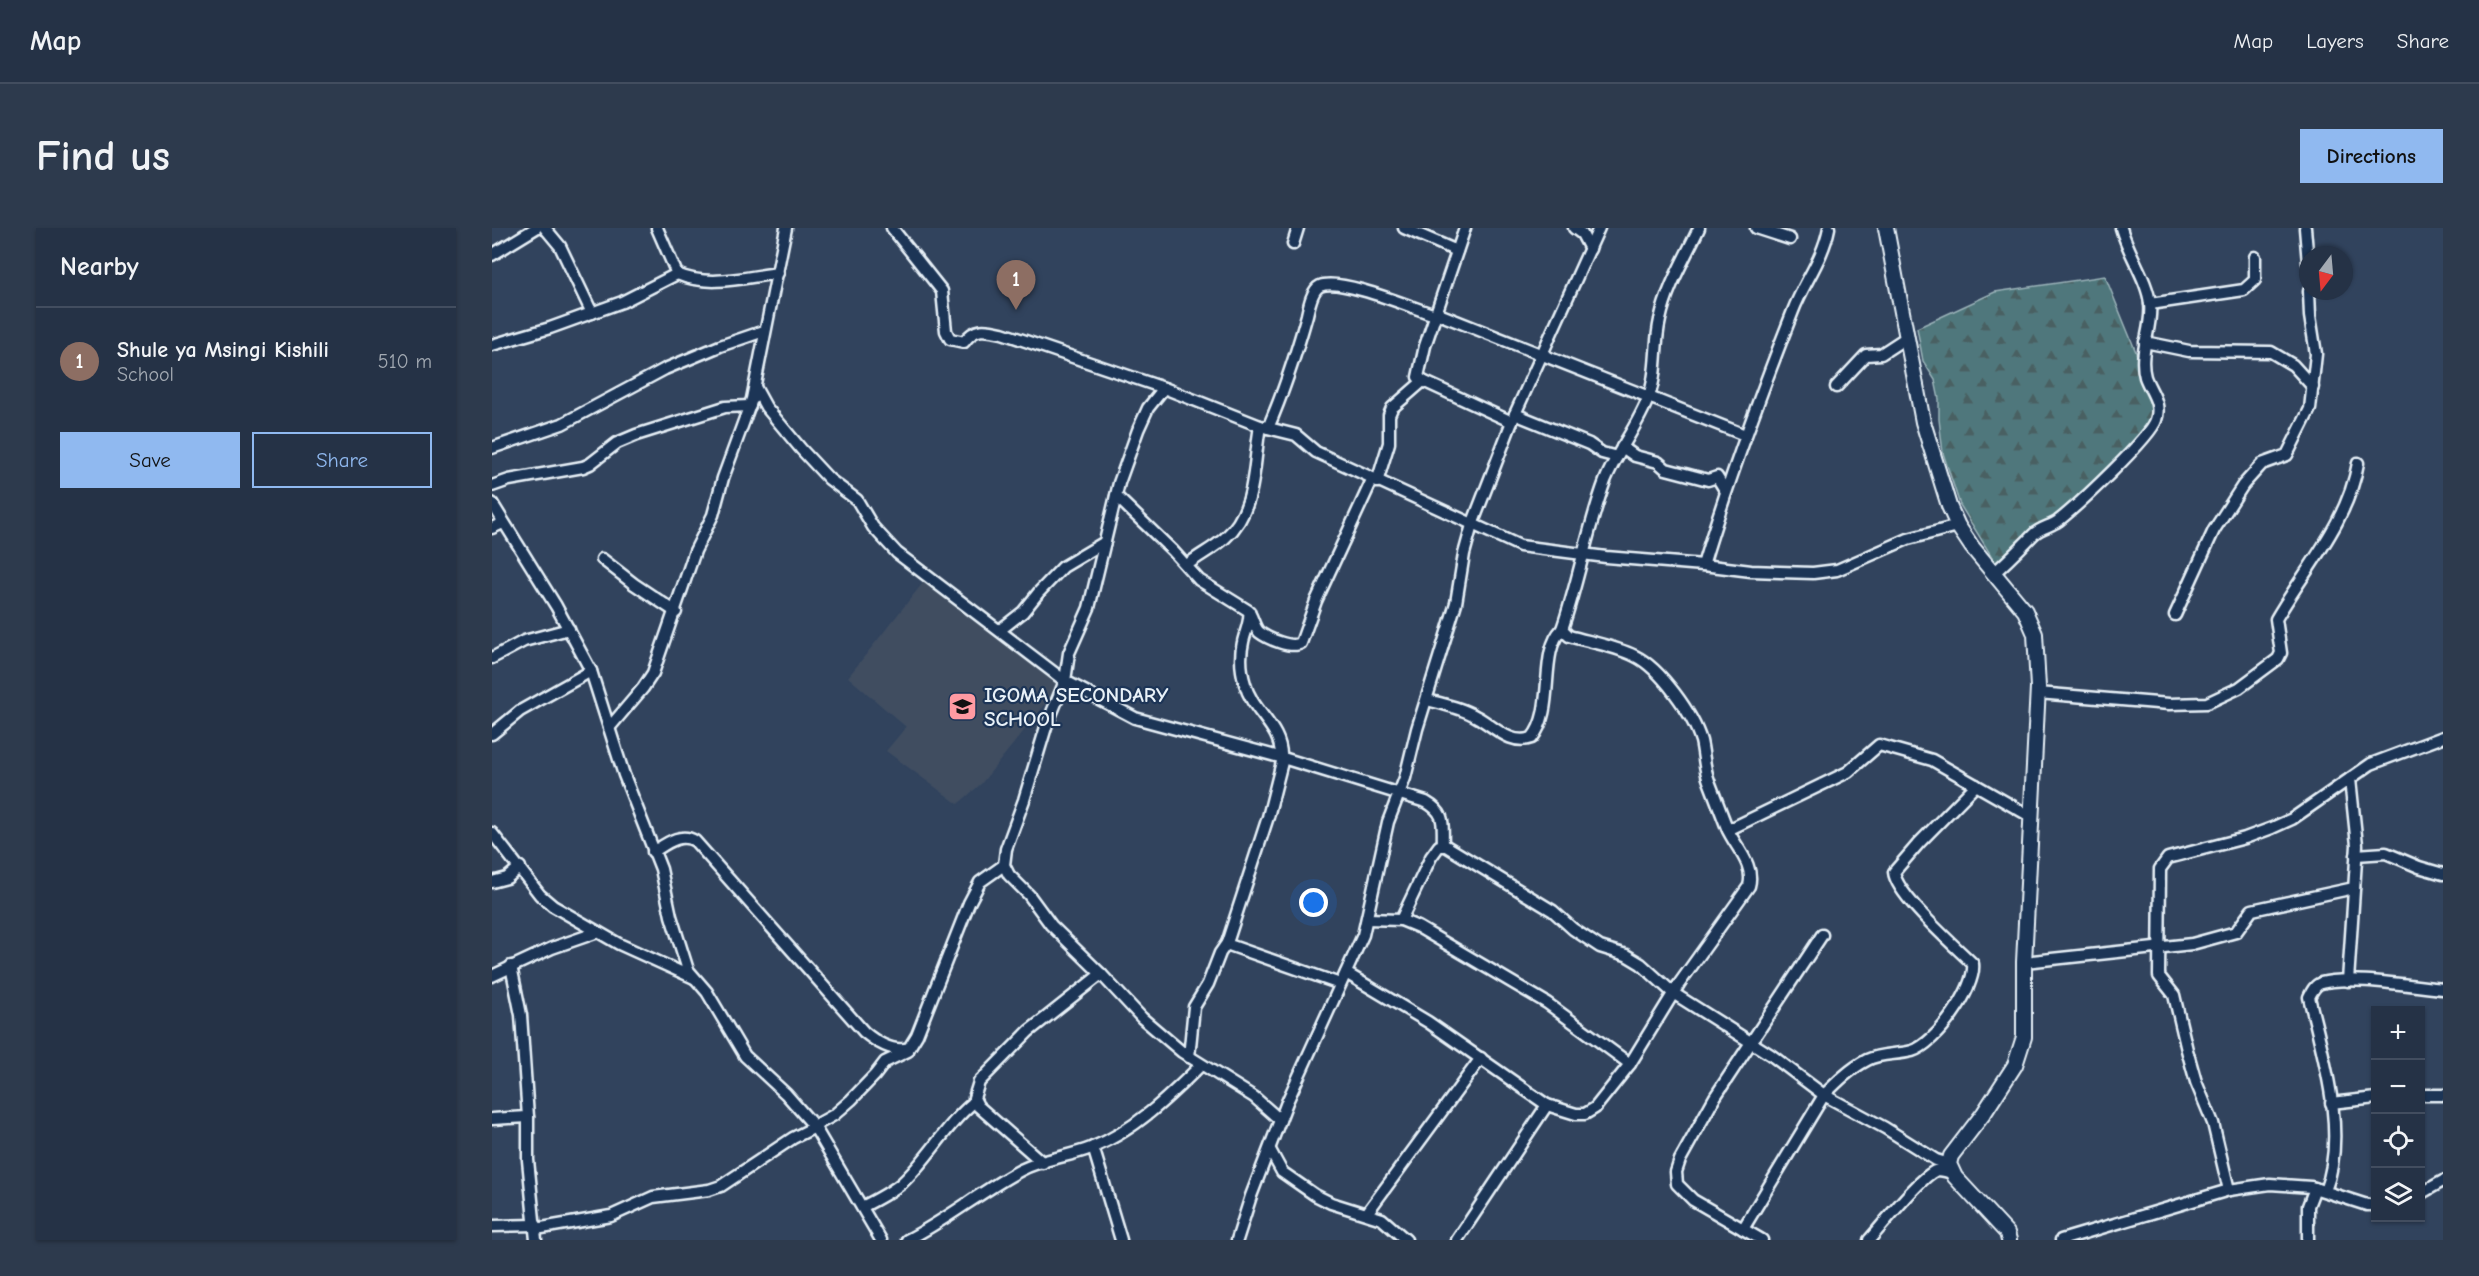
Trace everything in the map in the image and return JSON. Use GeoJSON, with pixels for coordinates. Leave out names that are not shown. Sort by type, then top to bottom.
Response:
{"type":"FeatureCollection","features":[{"type":"Feature","properties":{"kind":"main road"},"geometry":{"type":"LineString","coordinates":[[1886,228],[1923,422],[1943,490],[1958,526],[1972,547],[2025,611],[2035,634],[2038,693],[2024,962],[2024,1037],[2015,1065],[1951,1156],[1950,1168],[2007,1233],[2009,1240]]}},
{"type":"Feature","properties":{"kind":"street"},"geometry":{"type":"LineString","coordinates":[[492,255],[536,228]]}},
{"type":"Feature","properties":{"kind":"street"},"geometry":{"type":"LineString","coordinates":[[546,228],[560,246],[592,313]]}},
{"type":"Feature","properties":{"kind":"street"},"geometry":{"type":"LineString","coordinates":[[657,228],[677,274],[696,281],[720,281],[778,273]]}},
{"type":"Feature","properties":{"kind":"street"},"geometry":{"type":"LineString","coordinates":[[609,728],[648,682],[676,612],[682,586],[695,551],[713,515],[723,478],[755,387],[764,331],[786,228]]}},
{"type":"Feature","properties":{"kind":"street"},"geometry":{"type":"LineString","coordinates":[[892,228],[942,291],[946,331],[950,339],[964,342],[971,333],[991,330],[1164,388],[1264,427],[1296,435],[1316,452],[1520,546],[1751,571],[1813,573],[1837,570],[1908,539],[1958,526]]}},
{"type":"Feature","properties":{"kind":"street"},"geometry":{"type":"LineString","coordinates":[[1293,244],[1298,228]]}},
{"type":"Feature","properties":{"kind":"street"},"geometry":{"type":"LineString","coordinates":[[1404,228],[1457,251]]}},
{"type":"Feature","properties":{"kind":"street"},"geometry":{"type":"LineString","coordinates":[[1465,228],[1418,377],[1514,418],[1589,444],[1602,453],[1620,452],[1658,462],[1666,469],[1708,480],[1717,477],[1725,490]]}},
{"type":"Feature","properties":{"kind":"street"},"geometry":{"type":"LineString","coordinates":[[1574,228],[1582,234],[1590,249]]}},
{"type":"Feature","properties":{"kind":"street"},"geometry":{"type":"LineString","coordinates":[[1238,1240],[1251,1196],[1280,1120],[1363,935],[1388,822],[1405,778],[1456,603],[1464,554],[1472,525],[1514,418],[1599,228]]}},
{"type":"Feature","properties":{"kind":"street"},"geometry":{"type":"LineString","coordinates":[[1427,700],[1476,716],[1507,737],[1523,740],[1532,738],[1545,705],[1551,648],[1562,629],[1572,599],[1578,568],[1605,483],[1649,396],[1654,374],[1657,332],[1664,302],[1699,228]]}},
{"type":"Feature","properties":{"kind":"street"},"geometry":{"type":"LineString","coordinates":[[1756,228],[1790,239]]}},
{"type":"Feature","properties":{"kind":"street"},"geometry":{"type":"LineString","coordinates":[[1703,565],[1725,490],[1745,435],[1798,296],[1814,270],[1829,228]]}},
{"type":"Feature","properties":{"kind":"street"},"geometry":{"type":"LineString","coordinates":[[1995,572],[2025,546],[2035,533],[2057,521],[2101,481],[2156,422],[2157,404],[2145,377],[2145,342],[2151,314],[2150,304],[2144,280],[2131,256],[2121,228]]}},
{"type":"Feature","properties":{"kind":"street"},"geometry":{"type":"LineString","coordinates":[[2305,228],[2307,246]]}},
{"type":"Feature","properties":{"kind":"street"},"geometry":{"type":"LineString","coordinates":[[2150,304],[2244,290],[2254,280],[2256,257]]}},
{"type":"Feature","properties":{"kind":"street"},"geometry":{"type":"LineString","coordinates":[[492,345],[622,302],[677,274]]}},
{"type":"Feature","properties":{"kind":"street"},"geometry":{"type":"LineString","coordinates":[[1187,566],[1225,538],[1241,520],[1247,509],[1264,427],[1286,387],[1315,290],[1321,286],[1335,285],[1361,289],[1436,314],[1745,435]]}},
{"type":"Feature","properties":{"kind":"street"},"geometry":{"type":"LineString","coordinates":[[2175,615],[2214,530],[2244,485],[2262,464],[2282,458],[2291,448],[2299,427],[2308,417],[2316,354],[2309,300]]}},
{"type":"Feature","properties":{"kind":"street"},"geometry":{"type":"LineString","coordinates":[[492,448],[562,424],[665,369],[764,331]]}},
{"type":"Feature","properties":{"kind":"street"},"geometry":{"type":"LineString","coordinates":[[1836,387],[1866,355],[1881,354],[1907,337]]}},
{"type":"Feature","properties":{"kind":"street"},"geometry":{"type":"LineString","coordinates":[[2145,342],[2189,351],[2271,352],[2293,365],[2313,387]]}},
{"type":"Feature","properties":{"kind":"street"},"geometry":{"type":"LineString","coordinates":[[1116,496],[1208,587],[1238,602],[1250,613],[1259,632],[1295,646],[1302,643],[1317,601],[1375,481],[1389,443],[1389,415],[1392,408],[1423,381]]}},
{"type":"Feature","properties":{"kind":"street"},"geometry":{"type":"LineString","coordinates":[[755,387],[774,416],[818,469],[857,500],[885,541],[916,569],[1065,681],[1135,718],[1282,758],[1426,802],[1438,809],[1443,821],[1443,845]]}},
{"type":"Feature","properties":{"kind":"street"},"geometry":{"type":"LineString","coordinates":[[1164,388],[1148,408],[1138,430],[1116,496],[1089,608],[1066,661],[1065,681],[1046,727],[1024,800],[1006,849],[1004,865],[1009,875],[1029,895],[1051,925],[1142,1018],[1189,1058],[1254,1097],[1280,1120]]}},
{"type":"Feature","properties":{"kind":"street"},"geometry":{"type":"LineString","coordinates":[[492,486],[509,480],[583,467],[617,443],[636,435],[725,407],[750,406]]}},
{"type":"Feature","properties":{"kind":"street"},"geometry":{"type":"LineString","coordinates":[[2038,693],[2169,704],[2207,704],[2239,688],[2275,663],[2281,653],[2276,620],[2336,525],[2353,489],[2358,463]]}},
{"type":"Feature","properties":{"kind":"street"},"geometry":{"type":"LineString","coordinates":[[492,503],[569,629],[591,671],[624,776],[661,869],[683,959],[694,978],[707,992],[745,1056],[786,1094],[815,1126],[881,1240]]}},
{"type":"Feature","properties":{"kind":"street"},"geometry":{"type":"LineString","coordinates":[[492,528],[503,523]]}},
{"type":"Feature","properties":{"kind":"street"},"geometry":{"type":"LineString","coordinates":[[1000,630],[1023,612],[1063,567],[1105,542]]}},
{"type":"Feature","properties":{"kind":"street"},"geometry":{"type":"LineString","coordinates":[[1561,551],[1578,568]]}},
{"type":"Feature","properties":{"kind":"street"},"geometry":{"type":"LineString","coordinates":[[603,559],[634,584],[676,612]]}},
{"type":"Feature","properties":{"kind":"street"},"geometry":{"type":"LineString","coordinates":[[1189,1058],[1194,1007],[1208,984],[1220,953],[1227,943],[1268,818],[1282,758],[1277,735],[1248,696],[1245,684],[1241,662],[1242,645],[1250,613]]}},
{"type":"Feature","properties":{"kind":"street"},"geometry":{"type":"LineString","coordinates":[[492,658],[524,641],[569,629]]}},
{"type":"Feature","properties":{"kind":"street"},"geometry":{"type":"LineString","coordinates":[[1346,973],[1428,1022],[1547,1105],[1576,1114],[1585,1114],[1595,1108],[1630,1064],[1673,993],[1749,886],[1750,869],[1728,830],[1709,781],[1701,743],[1693,721],[1674,692],[1647,664],[1634,656],[1569,636],[1562,629]]}},
{"type":"Feature","properties":{"kind":"street"},"geometry":{"type":"LineString","coordinates":[[492,734],[520,711],[591,671]]}},
{"type":"Feature","properties":{"kind":"street"},"geometry":{"type":"LineString","coordinates":[[2229,1190],[2213,1123],[2196,1082],[2174,995],[2159,976],[2160,869],[2168,858],[2225,844],[2292,819],[2371,764],[2443,737]]}},
{"type":"Feature","properties":{"kind":"street"},"geometry":{"type":"LineString","coordinates":[[1728,830],[1848,772],[1877,745],[1932,760],[2030,816]]}},
{"type":"Feature","properties":{"kind":"street"},"geometry":{"type":"LineString","coordinates":[[2348,981],[2356,855],[2350,779]]}},
{"type":"Feature","properties":{"kind":"street"},"geometry":{"type":"LineString","coordinates":[[1743,1228],[1824,1095],[1839,1080],[1869,1059],[1914,1051],[1923,1045],[1944,1024],[1970,982],[1974,972],[1973,964],[1915,907],[1897,881],[1894,872],[1918,843],[1976,785]]}},
{"type":"Feature","properties":{"kind":"street"},"geometry":{"type":"LineString","coordinates":[[492,833],[540,895],[571,917],[620,944],[694,978]]}},
{"type":"Feature","properties":{"kind":"street"},"geometry":{"type":"LineString","coordinates":[[653,852],[681,837],[688,837],[694,841],[783,938],[864,1032],[877,1042],[903,1050],[909,1048]]}},
{"type":"Feature","properties":{"kind":"street"},"geometry":{"type":"LineString","coordinates":[[1401,920],[1431,857],[1439,846],[1443,845]]}},
{"type":"Feature","properties":{"kind":"street"},"geometry":{"type":"LineString","coordinates":[[1443,845],[1553,910],[1573,929],[1593,943],[1634,959],[1673,993],[1750,1044],[1771,1055],[1824,1095],[1885,1128],[1950,1168]]}},
{"type":"Feature","properties":{"kind":"street"},"geometry":{"type":"LineString","coordinates":[[2356,855],[2386,853],[2443,874]]}},
{"type":"Feature","properties":{"kind":"street"},"geometry":{"type":"LineString","coordinates":[[492,1226],[536,1231],[611,1216],[653,1197],[709,1190],[721,1186],[793,1138],[829,1118],[875,1075],[885,1062],[905,1053],[909,1048],[937,988],[969,903],[980,882],[1004,865]]}},
{"type":"Feature","properties":{"kind":"street"},"geometry":{"type":"LineString","coordinates":[[492,882],[507,878],[520,867]]}},
{"type":"Feature","properties":{"kind":"street"},"geometry":{"type":"LineString","coordinates":[[2024,962],[2192,944],[2239,930],[2252,910],[2354,888]]}},
{"type":"Feature","properties":{"kind":"street"},"geometry":{"type":"LineString","coordinates":[[1367,919],[1401,920],[1426,931],[1547,1003],[1630,1064]]}},
{"type":"Feature","properties":{"kind":"street"},"geometry":{"type":"LineString","coordinates":[[492,976],[572,940],[598,932]]}},
{"type":"Feature","properties":{"kind":"street"},"geometry":{"type":"LineString","coordinates":[[1762,1240],[1693,1200],[1677,1184],[1676,1172],[1680,1160],[1715,1097],[1822,935]]}},
{"type":"Feature","properties":{"kind":"street"},"geometry":{"type":"LineString","coordinates":[[1227,943],[1340,984]]}},
{"type":"Feature","properties":{"kind":"street"},"geometry":{"type":"LineString","coordinates":[[511,966],[521,1015],[528,1117],[528,1160],[536,1231]]}},
{"type":"Feature","properties":{"kind":"street"},"geometry":{"type":"LineString","coordinates":[[862,1207],[891,1192],[904,1181],[959,1114],[974,1101],[979,1082],[1029,1031],[1101,974]]}},
{"type":"Feature","properties":{"kind":"street"},"geometry":{"type":"LineString","coordinates":[[2308,1240],[2308,1206],[2331,1176],[2334,1158],[2331,1103],[2309,997],[2315,986],[2320,983],[2348,981],[2443,989]]}},
{"type":"Feature","properties":{"kind":"street"},"geometry":{"type":"LineString","coordinates":[[1367,1213],[1480,1058]]}},
{"type":"Feature","properties":{"kind":"street"},"geometry":{"type":"LineString","coordinates":[[907,1240],[942,1221],[1022,1170],[1093,1147],[1141,1119],[1200,1065]]}},
{"type":"Feature","properties":{"kind":"street"},"geometry":{"type":"LineString","coordinates":[[2425,1095],[2443,1095]]}},
{"type":"Feature","properties":{"kind":"street"},"geometry":{"type":"LineString","coordinates":[[2331,1103],[2371,1099]]}},
{"type":"Feature","properties":{"kind":"street"},"geometry":{"type":"LineString","coordinates":[[974,1101],[1043,1163]]}},
{"type":"Feature","properties":{"kind":"street"},"geometry":{"type":"LineString","coordinates":[[1457,1240],[1547,1105]]}},
{"type":"Feature","properties":{"kind":"street"},"geometry":{"type":"LineString","coordinates":[[492,1119],[528,1117]]}},
{"type":"Feature","properties":{"kind":"street"},"geometry":{"type":"LineString","coordinates":[[1093,1147],[1121,1240]]}},
{"type":"Feature","properties":{"kind":"street"},"geometry":{"type":"LineString","coordinates":[[1270,1150],[1282,1172],[1316,1196],[1382,1220],[1406,1240]]}},
{"type":"Feature","properties":{"kind":"street"},"geometry":{"type":"LineString","coordinates":[[1869,1240],[1930,1174],[1937,1170],[1950,1168]]}},
{"type":"Feature","properties":{"kind":"street"},"geometry":{"type":"LineString","coordinates":[[2425,1192],[2443,1181]]}},
{"type":"Feature","properties":{"kind":"street"},"geometry":{"type":"LineString","coordinates":[[2061,1240],[2229,1190],[2279,1184],[2320,1190],[2371,1205]]}},
{"type":"Feature","properties":{"kind":"shaded area","name":"IGOMA SECONDARY SCHOOL"},"geometry":{"type":"Polygon","coordinates":[[[926,579],[1060,686],[981,784],[958,804],[886,751],[906,727],[848,677],[926,579]]]}},
{"type":"Feature","properties":{"kind":"green space"},"geometry":{"type":"Polygon","coordinates":[[[2105,276],[2136,352],[2157,420],[2110,474],[2041,525],[2000,570],[1960,505],[1943,453],[1939,399],[1935,380],[1923,361],[1917,328],[1995,292],[2105,276]]]}},
{"type":"Feature","properties":{"kind":"place","name":"Shule ya Msingi Kishili"},"geometry":{"type":"Point","coordinates":[1016,310]}},
{"type":"Feature","properties":{"kind":"place","name":"IGOMA SECONDARY SCHOOL"},"geometry":{"type":"Point","coordinates":[963,707]}}]}
